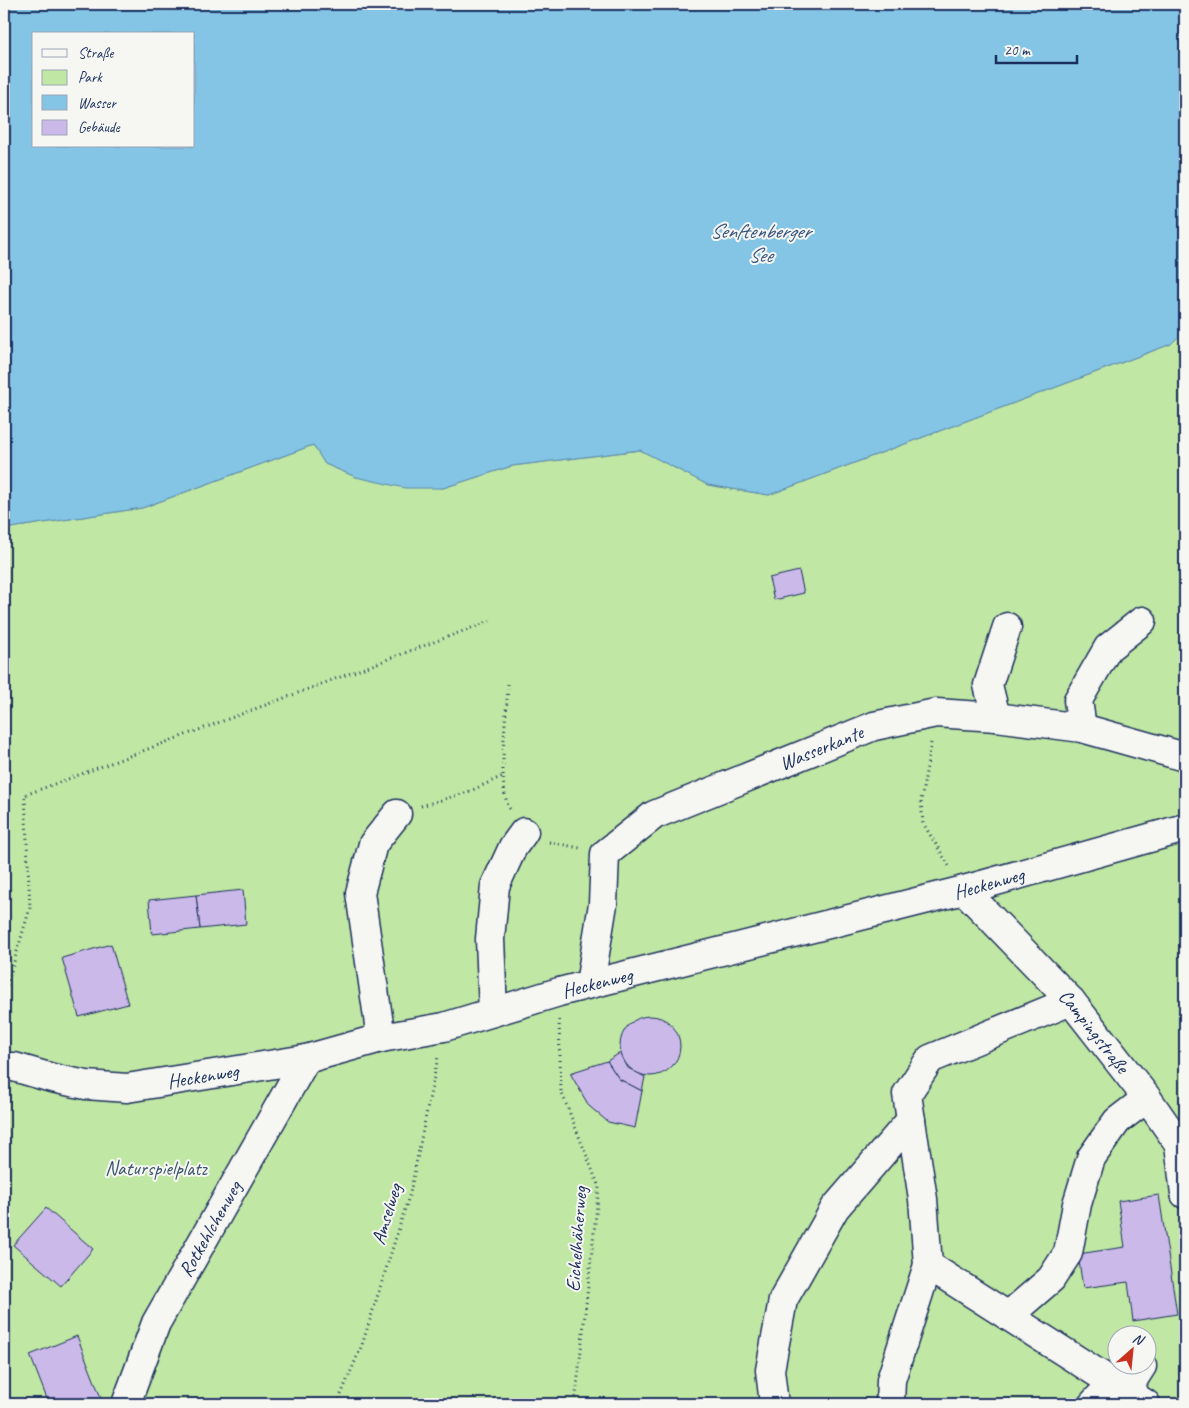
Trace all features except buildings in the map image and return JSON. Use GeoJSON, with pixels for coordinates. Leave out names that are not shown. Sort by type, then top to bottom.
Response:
{"type":"FeatureCollection","features":[{"type":"Feature","properties":{"kind":"street"},"geometry":{"type":"LineString","coordinates":[[1082,728],[1078,700],[1108,648],[1142,621]]}},
{"type":"Feature","properties":{"kind":"street"},"geometry":{"type":"LineString","coordinates":[[996,717],[988,685],[1007,627]]}},
{"type":"Feature","properties":{"kind":"street","name":"Wasserkante"},"geometry":{"type":"LineString","coordinates":[[590,984],[603,904],[605,854],[654,815],[874,726],[936,714],[996,717],[1082,728],[1185,757]]}},
{"type":"Feature","properties":{"kind":"street"},"geometry":{"type":"LineString","coordinates":[[381,1038],[360,893],[373,844],[397,814]]}},
{"type":"Feature","properties":{"kind":"street","name":"Heckenweg"},"geometry":{"type":"LineString","coordinates":[[4,1067],[86,1085],[126,1088],[306,1059],[381,1038],[444,1027],[558,992],[964,890],[1185,828]]}},
{"type":"Feature","properties":{"kind":"street"},"geometry":{"type":"LineString","coordinates":[[493,1012],[490,939],[495,886],[513,847],[524,832]]}},
{"type":"Feature","properties":{"kind":"street","name":"Campingstraße"},"geometry":{"type":"LineString","coordinates":[[964,890],[1070,1001],[1147,1098],[1179,1144],[1185,1194]]}},
{"type":"Feature","properties":{"kind":"street"},"geometry":{"type":"LineString","coordinates":[[890,1404],[892,1380],[928,1265],[923,1199],[907,1094],[930,1059],[1070,1001]]}},
{"type":"Feature","properties":{"kind":"street","name":"Rotkehlchenweg"},"geometry":{"type":"LineString","coordinates":[[126,1404],[156,1323],[306,1059]]}},
{"type":"Feature","properties":{"kind":"street"},"geometry":{"type":"LineString","coordinates":[[1008,1316],[1052,1279],[1068,1253],[1077,1204],[1091,1158],[1117,1120],[1147,1098]]}},
{"type":"Feature","properties":{"kind":"street"},"geometry":{"type":"LineString","coordinates":[[774,1404],[770,1370],[783,1300],[835,1208],[911,1120]]}},
{"type":"Feature","properties":{"kind":"street"},"geometry":{"type":"LineString","coordinates":[[928,1265],[1128,1393]]}},
{"type":"Feature","properties":{"kind":"street"},"geometry":{"type":"LineString","coordinates":[[1093,1404],[1128,1393],[1137,1376]]}},
{"type":"Feature","properties":{"kind":"path"},"geometry":{"type":"LineString","coordinates":[[4,995],[30,908],[25,795],[490,621]]}},
{"type":"Feature","properties":{"kind":"path"},"geometry":{"type":"LineString","coordinates":[[397,814],[468,792],[502,776],[508,684]]}},
{"type":"Feature","properties":{"kind":"path"},"geometry":{"type":"LineString","coordinates":[[936,714],[921,800],[923,823],[964,890]]}},
{"type":"Feature","properties":{"kind":"path","name":"Eichelhäherweg"},"geometry":{"type":"LineString","coordinates":[[558,992],[561,1091],[599,1187],[575,1404]]}},
{"type":"Feature","properties":{"kind":"path","name":"Amselweg"},"geometry":{"type":"LineString","coordinates":[[337,1404],[362,1345],[410,1193],[444,1027]]}},
{"type":"Feature","properties":{"kind":"green space","name":"Naturspielplatz"},"geometry":{"type":"Polygon","coordinates":[[[1185,330],[1185,1404],[4,1404],[4,529],[142,508],[313,445],[325,464],[356,477],[443,488],[512,466],[640,450],[708,485],[769,495],[1171,344],[1185,330]]]}},
{"type":"Feature","properties":{"kind":"water","name":"Senftenberger See"},"geometry":{"type":"Polygon","coordinates":[[[4,4],[1185,4],[1185,330],[1171,344],[769,495],[708,485],[640,450],[512,466],[443,488],[405,488],[356,477],[325,464],[313,445],[142,508],[4,529],[4,4]]]}}]}
